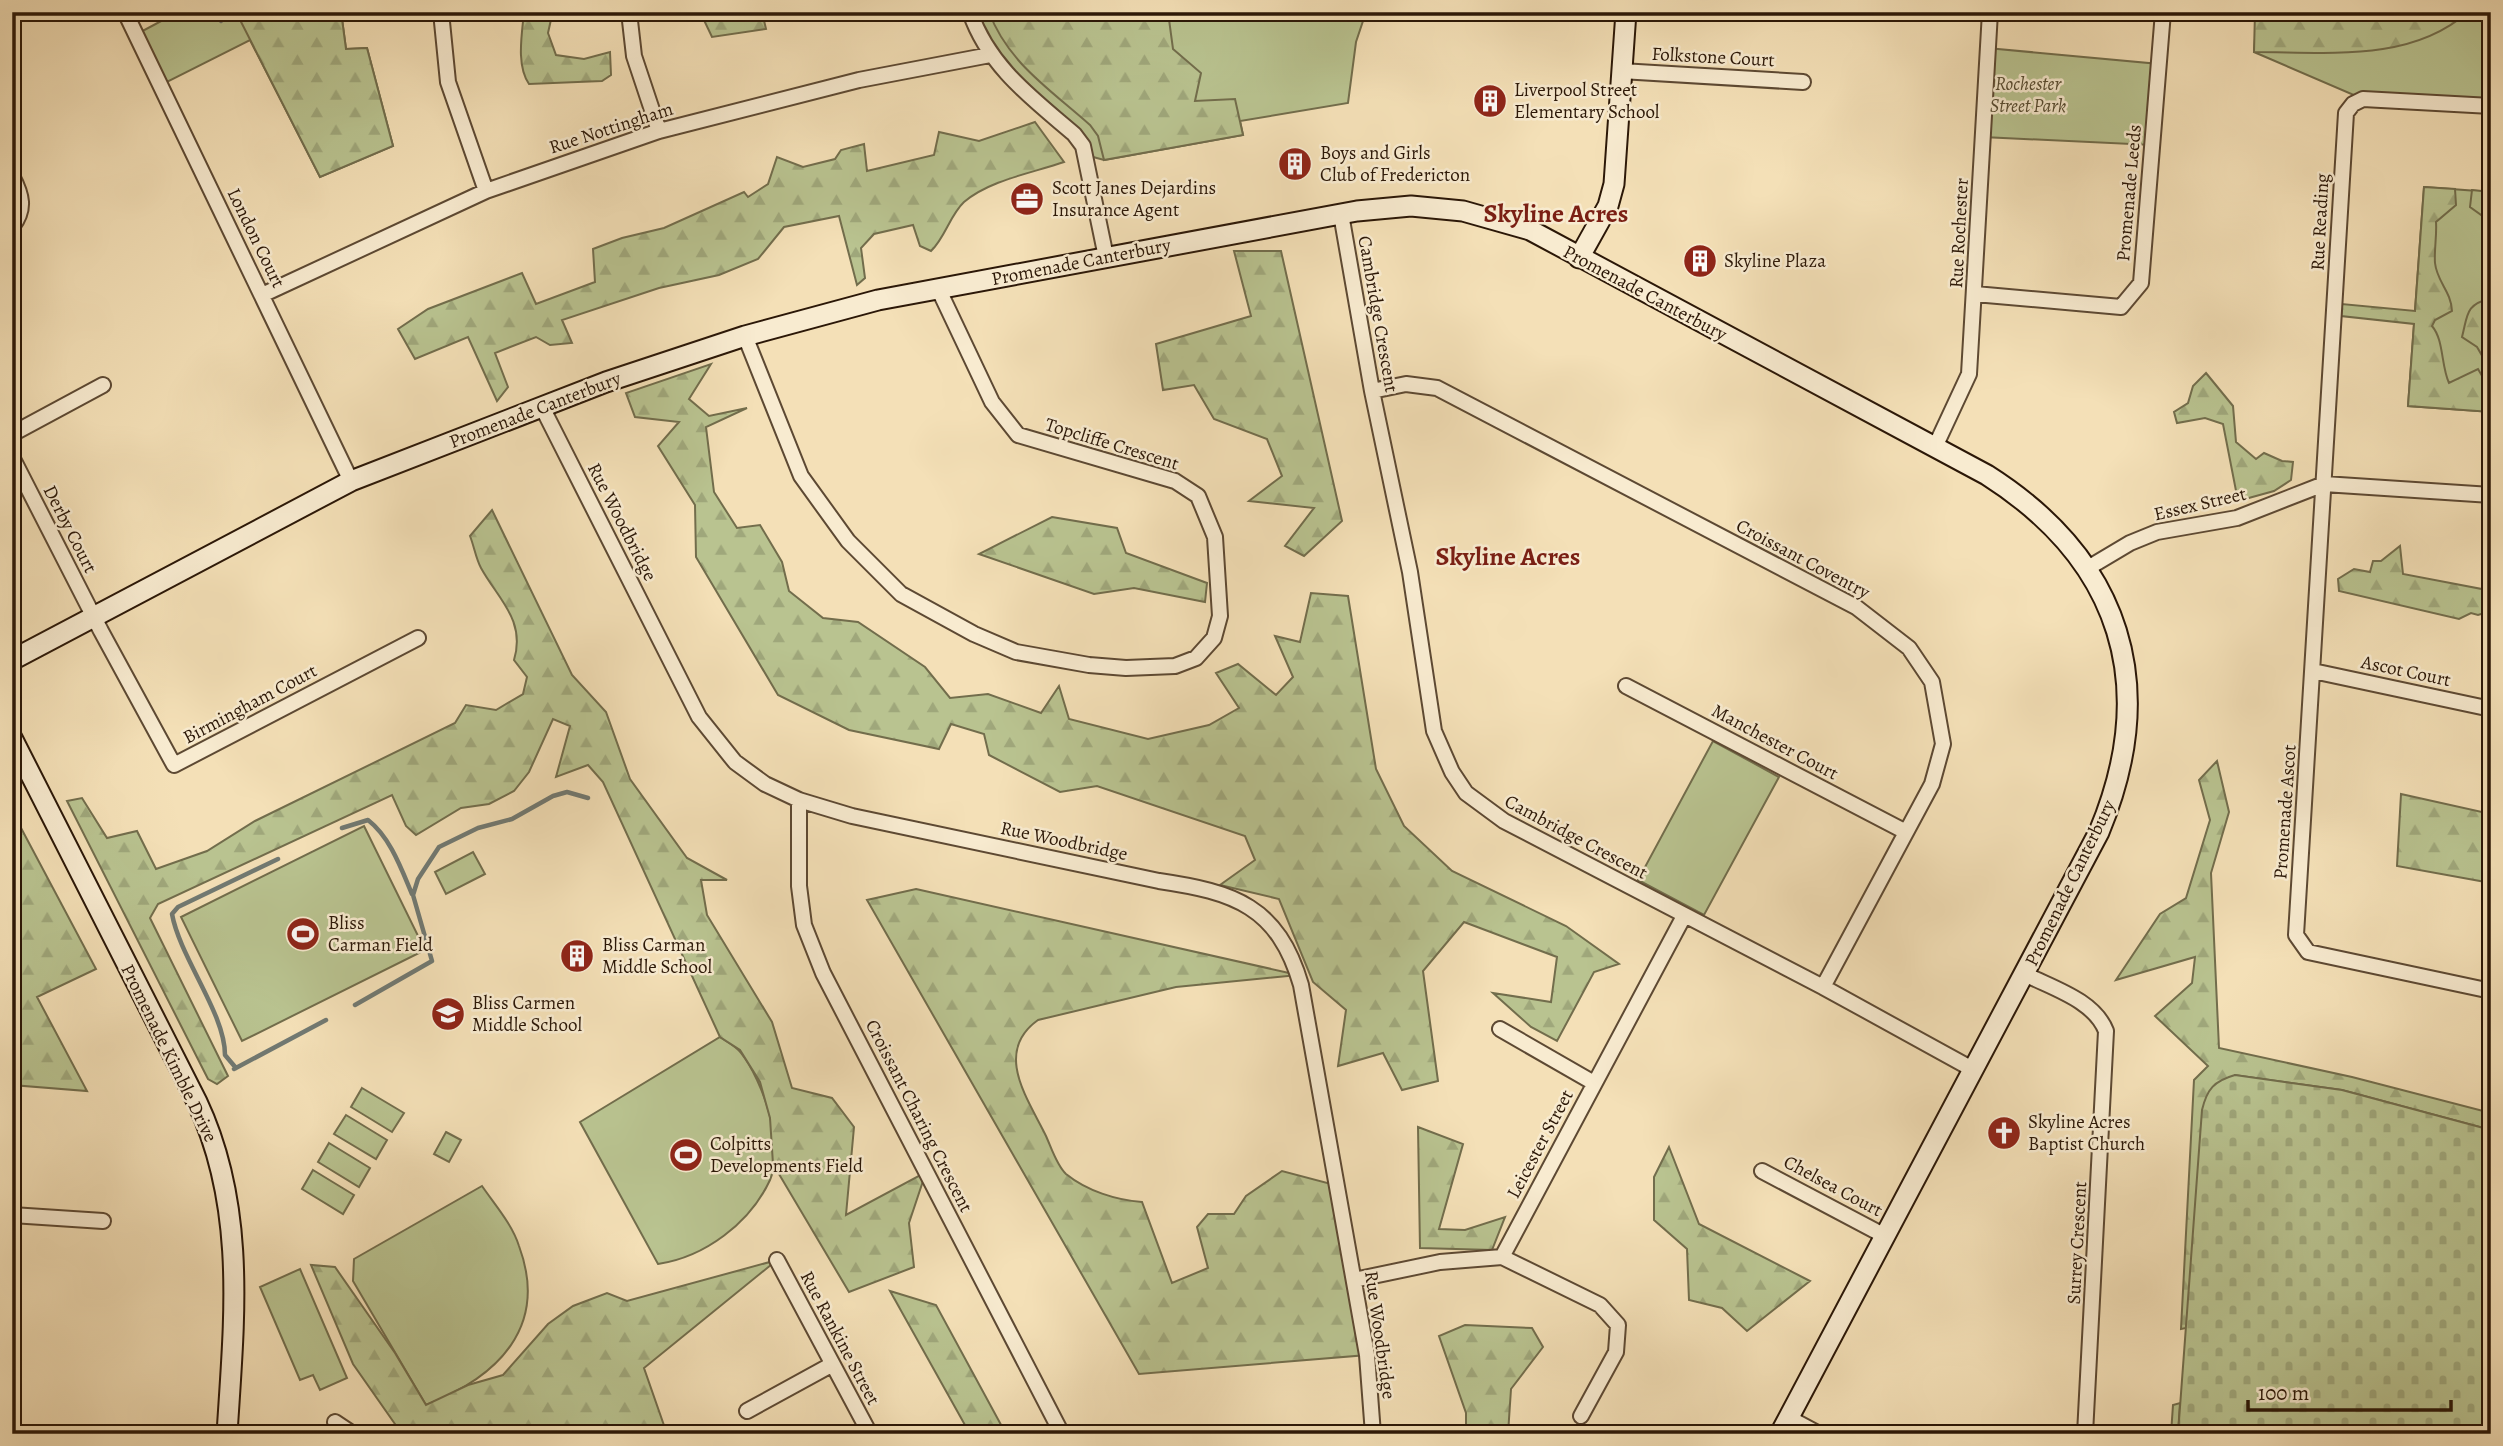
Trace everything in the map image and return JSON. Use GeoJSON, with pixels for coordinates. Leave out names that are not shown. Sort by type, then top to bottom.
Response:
{"type":"FeatureCollection","features":[{"type":"Feature","properties":{"kind":"street","name":"London Court"},"geometry":{"type":"LineString","coordinates":[[125,12],[351,481]]}},
{"type":"Feature","properties":{"kind":"street"},"geometry":{"type":"LineString","coordinates":[[441,12],[448,82],[486,191]]}},
{"type":"Feature","properties":{"kind":"street"},"geometry":{"type":"LineString","coordinates":[[629,12],[634,56],[659,131]]}},
{"type":"Feature","properties":{"kind":"street"},"geometry":{"type":"LineString","coordinates":[[971,12],[990,55],[1001,69],[1074,134],[1083,146],[1106,257]]}},
{"type":"Feature","properties":{"kind":"street"},"geometry":{"type":"LineString","coordinates":[[1579,258],[1608,206],[1614,184],[1626,12]]}},
{"type":"Feature","properties":{"kind":"street","name":"Rue Rochester"},"geometry":{"type":"LineString","coordinates":[[1935,447],[1969,374],[1990,12]]}},
{"type":"Feature","properties":{"kind":"street","name":"Promenade Leeds"},"geometry":{"type":"LineString","coordinates":[[1975,293],[2121,307],[2141,283],[2163,12]]}},
{"type":"Feature","properties":{"kind":"street","name":"Rue Nottingham"},"geometry":{"type":"LineString","coordinates":[[262,295],[486,191],[659,131],[847,82],[990,55]]}},
{"type":"Feature","properties":{"kind":"street","name":"Folkstone Court"},"geometry":{"type":"LineString","coordinates":[[1621,71],[1803,82]]}},
{"type":"Feature","properties":{"kind":"street","name":"Rue Reading"},"geometry":{"type":"LineString","coordinates":[[2324,484],[2346,113],[2353,104],[2363,99],[2491,106]]}},
{"type":"Feature","properties":{"kind":"street"},"geometry":{"type":"LineString","coordinates":[[12,176],[19,190],[22,209],[12,227]]}},
{"type":"Feature","properties":{"kind":"street","name":"Promenade Canterbury"},"geometry":{"type":"LineString","coordinates":[[12,660],[351,481],[542,407],[745,335],[878,300],[1341,214],[1411,206],[1463,211],[1530,230],[1935,447],[2017,494],[2046,518],[2088,568],[2115,628],[2125,671],[2127,715],[2124,754],[2114,795],[2099,832],[1785,1426]]}},
{"type":"Feature","properties":{"kind":"street","name":"Cambridge Crescent"},"geometry":{"type":"LineString","coordinates":[[1341,214],[1372,391],[1410,572],[1434,731],[1452,772],[1466,793],[1504,821],[1823,987],[1974,1070]]}},
{"type":"Feature","properties":{"kind":"street","name":"Topcliffe Crescent"},"geometry":{"type":"LineString","coordinates":[[745,335],[801,476],[848,541],[901,594],[974,634],[1016,652],[1089,666],[1126,668],[1175,666],[1196,658],[1214,638],[1220,616],[1215,537],[1198,496],[1175,481],[1018,435],[992,402],[938,288]]}},
{"type":"Feature","properties":{"kind":"street","name":"Croissant Coventry"},"geometry":{"type":"LineString","coordinates":[[1372,391],[1406,384],[1437,388],[1856,607],[1909,648],[1932,682],[1943,744],[1932,784],[1823,987]]}},
{"type":"Feature","properties":{"kind":"street"},"geometry":{"type":"LineString","coordinates":[[12,433],[103,385]]}},
{"type":"Feature","properties":{"kind":"street","name":"Rue Woodbridge"},"geometry":{"type":"LineString","coordinates":[[542,407],[706,727],[735,762],[765,784],[799,800],[852,816],[1159,881],[1209,888],[1254,910],[1275,929],[1292,955],[1301,985],[1367,1355],[1373,1434]]}},
{"type":"Feature","properties":{"kind":"street","name":"Derby Court"},"geometry":{"type":"LineString","coordinates":[[12,457],[94,618]]}},
{"type":"Feature","properties":{"kind":"street"},"geometry":{"type":"LineString","coordinates":[[2324,484],[2491,495]]}},
{"type":"Feature","properties":{"kind":"street","name":"Essex Street"},"geometry":{"type":"LineString","coordinates":[[2088,568],[2130,543],[2157,532],[2238,518],[2324,484]]}},
{"type":"Feature","properties":{"kind":"street","name":"Promenade Ascot"},"geometry":{"type":"LineString","coordinates":[[2324,484],[2296,935],[2308,952],[2491,990]]}},
{"type":"Feature","properties":{"kind":"street","name":"Birmingham Court"},"geometry":{"type":"LineString","coordinates":[[94,618],[174,765],[418,638]]}},
{"type":"Feature","properties":{"kind":"street","name":"Ascot Court"},"geometry":{"type":"LineString","coordinates":[[2313,671],[2491,709]]}},
{"type":"Feature","properties":{"kind":"street","name":"Manchester Court"},"geometry":{"type":"LineString","coordinates":[[1626,686],[1906,832]]}},
{"type":"Feature","properties":{"kind":"street","name":"Promenade Kimble Drive"},"geometry":{"type":"LineString","coordinates":[[12,738],[197,1102],[214,1146],[225,1182],[236,1271],[227,1434]]}},
{"type":"Feature","properties":{"kind":"street","name":"Croissant Charing Crescent"},"geometry":{"type":"LineString","coordinates":[[799,800],[799,886],[804,925],[823,973],[1062,1434]]}},
{"type":"Feature","properties":{"kind":"street","name":"Leicester Street"},"geometry":{"type":"LineString","coordinates":[[1502,1257],[1684,916]]}},
{"type":"Feature","properties":{"kind":"street","name":"Surrey Crescent"},"geometry":{"type":"LineString","coordinates":[[2025,974],[2090,1008],[2101,1018],[2106,1031],[2085,1434]]}},
{"type":"Feature","properties":{"kind":"street"},"geometry":{"type":"LineString","coordinates":[[1500,1029],[1594,1083]]}},
{"type":"Feature","properties":{"kind":"street","name":"Chelsea Court"},"geometry":{"type":"LineString","coordinates":[[1762,1171],[1885,1236]]}},
{"type":"Feature","properties":{"kind":"street"},"geometry":{"type":"LineString","coordinates":[[12,1214],[103,1221]]}},
{"type":"Feature","properties":{"kind":"street"},"geometry":{"type":"LineString","coordinates":[[1354,1280],[1440,1262],[1502,1257],[1600,1305],[1618,1325],[1616,1352],[1581,1416]]}},
{"type":"Feature","properties":{"kind":"street","name":"Rue Rankine Street"},"geometry":{"type":"LineString","coordinates":[[777,1261],[870,1434]]}},
{"type":"Feature","properties":{"kind":"street"},"geometry":{"type":"LineString","coordinates":[[747,1411],[831,1365]]}},
{"type":"Feature","properties":{"kind":"street"},"geometry":{"type":"LineString","coordinates":[[335,1422],[353,1434]]}},
{"type":"Feature","properties":{"kind":"street"},"geometry":{"type":"LineString","coordinates":[[1785,1426],[1819,1434]]}},
{"type":"Feature","properties":{"kind":"green space"},"geometry":{"type":"Polygon","coordinates":[[[178,12],[355,12],[342,19],[346,49],[367,48],[393,146],[320,177],[250,40],[159,86],[135,35],[178,12]]]}},
{"type":"Feature","properties":{"kind":"green space"},"geometry":{"type":"Polygon","coordinates":[[[236,12],[355,12],[342,19],[346,49],[367,48],[393,146],[320,177],[236,12]]]}},
{"type":"Feature","properties":{"kind":"green space"},"geometry":{"type":"Polygon","coordinates":[[[524,12],[557,12],[552,15],[548,33],[556,55],[584,59],[610,52],[611,75],[602,81],[529,84],[521,59],[524,12]]]}},
{"type":"Feature","properties":{"kind":"green space"},"geometry":{"type":"Polygon","coordinates":[[[722,12],[762,12],[766,29],[712,37],[703,18],[722,12]]]}},
{"type":"Feature","properties":{"kind":"green space"},"geometry":{"type":"Polygon","coordinates":[[[970,12],[1366,12],[1356,42],[1348,103],[1240,121],[1243,135],[1104,160],[1086,155],[1026,94],[970,12]]]}},
{"type":"Feature","properties":{"kind":"green space"},"geometry":{"type":"Polygon","coordinates":[[[989,12],[1168,12],[1173,49],[1201,73],[1195,101],[1235,99],[1243,135],[1104,160],[1098,136],[1090,125],[1019,61],[997,30],[989,12]]]}},
{"type":"Feature","properties":{"kind":"green space"},"geometry":{"type":"Polygon","coordinates":[[[2255,12],[2468,12],[2445,28],[2420,40],[2394,47],[2310,53],[2254,52],[2255,12]]]}},
{"type":"Feature","properties":{"kind":"green space"},"geometry":{"type":"Polygon","coordinates":[[[2257,12],[2491,12],[2491,106],[2363,99],[2254,52],[2257,12]]]}},
{"type":"Feature","properties":{"kind":"green space","name":"Rochester Street Park"},"geometry":{"type":"Polygon","coordinates":[[[1987,48],[2159,64],[2152,145],[1983,137],[1987,48]]]}},
{"type":"Feature","properties":{"kind":"green space"},"geometry":{"type":"Polygon","coordinates":[[[1035,122],[1064,162],[1012,178],[974,194],[959,207],[931,251],[920,246],[913,225],[874,234],[861,248],[865,278],[857,285],[839,216],[784,227],[758,259],[719,275],[659,288],[562,320],[572,343],[550,345],[536,337],[495,353],[508,387],[497,401],[468,337],[415,359],[398,329],[428,309],[522,273],[536,304],[595,282],[593,249],[622,238],[664,228],[744,192],[748,197],[768,184],[777,157],[803,167],[835,159],[841,150],[864,144],[867,171],[934,155],[939,132],[979,141],[1035,122]]]}},
{"type":"Feature","properties":{"kind":"green space"},"geometry":{"type":"Polygon","coordinates":[[[2424,187],[2491,192],[2491,412],[2408,406],[2424,187]]]}},
{"type":"Feature","properties":{"kind":"green space"},"geometry":{"type":"Polygon","coordinates":[[[2424,187],[2455,189],[2456,205],[2436,222],[2435,263],[2452,311],[2435,320],[2432,326],[2439,338],[2446,376],[2449,383],[2478,369],[2491,391],[2491,412],[2408,406],[2414,324],[2341,316],[2342,304],[2415,311],[2424,187]]]}},
{"type":"Feature","properties":{"kind":"green space"},"geometry":{"type":"Polygon","coordinates":[[[2472,190],[2491,192],[2491,222],[2470,207],[2472,190]]]}},
{"type":"Feature","properties":{"kind":"green space"},"geometry":{"type":"Polygon","coordinates":[[[1234,251],[1281,251],[1342,521],[1304,556],[1285,546],[1314,508],[1249,501],[1282,476],[1267,439],[1214,419],[1194,385],[1163,390],[1156,344],[1251,316],[1234,251]]]}},
{"type":"Feature","properties":{"kind":"green space"},"geometry":{"type":"Polygon","coordinates":[[[2491,298],[2491,371],[2477,347],[2462,337],[2472,307],[2491,298]]]}},
{"type":"Feature","properties":{"kind":"green space"},"geometry":{"type":"Polygon","coordinates":[[[711,364],[689,399],[709,416],[747,408],[706,427],[714,492],[737,528],[760,525],[782,562],[789,591],[823,618],[858,622],[925,667],[950,698],[988,694],[1041,713],[1059,686],[1069,719],[1148,739],[1209,725],[1239,708],[1216,673],[1238,664],[1276,695],[1293,677],[1275,636],[1300,642],[1311,593],[1348,596],[1376,769],[1404,826],[1452,871],[1566,926],[1619,964],[1594,972],[1557,1041],[1531,1027],[1493,993],[1551,1002],[1557,957],[1464,922],[1423,971],[1438,1081],[1402,1090],[1383,1053],[1338,1066],[1346,1010],[1313,982],[1279,899],[1220,885],[1255,860],[1245,836],[1097,786],[1060,792],[989,755],[984,734],[951,724],[939,749],[849,730],[778,695],[696,557],[695,505],[658,446],[679,422],[635,417],[626,393],[711,364]]]}},
{"type":"Feature","properties":{"kind":"green space"},"geometry":{"type":"Polygon","coordinates":[[[2206,373],[2233,406],[2236,442],[2256,459],[2264,453],[2282,461],[2293,462],[2291,480],[2274,491],[2238,501],[2223,424],[2205,418],[2177,423],[2174,412],[2188,403],[2193,386],[2206,373]]]}},
{"type":"Feature","properties":{"kind":"green space"},"geometry":{"type":"Polygon","coordinates":[[[492,510],[572,675],[606,712],[630,779],[687,858],[727,880],[701,880],[707,915],[772,1022],[792,1088],[832,1098],[854,1127],[846,1215],[926,1172],[909,1223],[914,1267],[849,1292],[773,1164],[770,1118],[760,1082],[740,1050],[720,1037],[603,782],[588,765],[556,777],[570,726],[553,719],[529,772],[514,791],[489,804],[461,808],[416,835],[406,826],[392,795],[158,904],[150,918],[228,1076],[217,1084],[208,1079],[67,801],[82,798],[107,838],[137,831],[156,869],[207,851],[255,821],[455,723],[466,705],[496,710],[523,694],[527,677],[514,660],[517,646],[513,621],[481,568],[470,536],[492,510]]]}},
{"type":"Feature","properties":{"kind":"green space"},"geometry":{"type":"Polygon","coordinates":[[[1052,517],[1117,528],[1126,553],[1207,583],[1205,602],[1134,588],[1094,594],[979,554],[1052,517]]]}},
{"type":"Feature","properties":{"kind":"green space"},"geometry":{"type":"Polygon","coordinates":[[[2400,546],[2403,574],[2482,589],[2486,576],[2491,577],[2491,611],[2478,615],[2471,613],[2459,619],[2339,591],[2338,579],[2354,569],[2370,572],[2373,561],[2381,561],[2400,546]]]}},
{"type":"Feature","properties":{"kind":"green space"},"geometry":{"type":"Polygon","coordinates":[[[1713,741],[1779,777],[1704,915],[1638,880],[1713,741]]]}},
{"type":"Feature","properties":{"kind":"green space"},"geometry":{"type":"Polygon","coordinates":[[[2217,761],[2229,812],[2211,873],[2219,1048],[2352,1077],[2491,1113],[2491,1130],[2342,1090],[2235,1075],[2186,1328],[2181,1329],[2194,1080],[2208,1066],[2155,1016],[2192,983],[2195,957],[2116,980],[2160,914],[2186,898],[2210,820],[2199,780],[2217,761]]]}},
{"type":"Feature","properties":{"kind":"green space"},"geometry":{"type":"Polygon","coordinates":[[[2401,794],[2491,814],[2491,883],[2397,866],[2401,794]]]}},
{"type":"Feature","properties":{"kind":"green space"},"geometry":{"type":"Polygon","coordinates":[[[12,811],[96,969],[37,997],[87,1091],[12,1085],[12,811]]]}},
{"type":"Feature","properties":{"kind":"green space","name":"Bliss Carman Field"},"geometry":{"type":"Polygon","coordinates":[[[364,826],[425,950],[242,1041],[181,917],[364,826]]]}},
{"type":"Feature","properties":{"kind":"green space"},"geometry":{"type":"Polygon","coordinates":[[[473,852],[485,874],[446,894],[435,872],[473,852]]]}},
{"type":"Feature","properties":{"kind":"green space"},"geometry":{"type":"Polygon","coordinates":[[[916,889],[1298,975],[1176,987],[1038,1020],[1025,1033],[1018,1046],[1018,1076],[1063,1171],[1102,1194],[1142,1202],[1172,1283],[1208,1268],[1197,1227],[1208,1214],[1234,1214],[1246,1196],[1282,1171],[1335,1185],[1367,1355],[1139,1374],[867,900],[916,889]]]}},
{"type":"Feature","properties":{"kind":"green space","name":"Colpitts Developments Field"},"geometry":{"type":"Polygon","coordinates":[[[720,1037],[739,1051],[764,1096],[773,1132],[774,1166],[770,1180],[751,1210],[724,1236],[693,1254],[658,1264],[580,1122],[720,1037]]]}},
{"type":"Feature","properties":{"kind":"green space"},"geometry":{"type":"Polygon","coordinates":[[[2235,1075],[2342,1090],[2491,1130],[2491,1389],[2486,1413],[2491,1415],[2491,1434],[2178,1434],[2202,1110],[2213,1087],[2235,1075]]]}},
{"type":"Feature","properties":{"kind":"green space"},"geometry":{"type":"Polygon","coordinates":[[[362,1088],[404,1113],[392,1132],[351,1107],[362,1088]]]}},
{"type":"Feature","properties":{"kind":"green space"},"geometry":{"type":"Polygon","coordinates":[[[346,1115],[387,1140],[376,1159],[334,1134],[346,1115]]]}},
{"type":"Feature","properties":{"kind":"green space"},"geometry":{"type":"Polygon","coordinates":[[[1418,1127],[1463,1144],[1439,1229],[1465,1230],[1505,1217],[1492,1250],[1420,1248],[1418,1127]]]}},
{"type":"Feature","properties":{"kind":"green space"},"geometry":{"type":"Polygon","coordinates":[[[446,1132],[461,1140],[449,1162],[434,1154],[446,1132]]]}},
{"type":"Feature","properties":{"kind":"green space"},"geometry":{"type":"Polygon","coordinates":[[[329,1143],[370,1168],[359,1187],[318,1162],[329,1143]]]}},
{"type":"Feature","properties":{"kind":"green space"},"geometry":{"type":"Polygon","coordinates":[[[1669,1147],[1699,1224],[1810,1281],[1747,1331],[1722,1308],[1689,1300],[1687,1249],[1654,1220],[1654,1177],[1669,1147]]]}},
{"type":"Feature","properties":{"kind":"green space"},"geometry":{"type":"Polygon","coordinates":[[[313,1170],[354,1195],[343,1214],[302,1189],[313,1170]]]}},
{"type":"Feature","properties":{"kind":"green space"},"geometry":{"type":"Polygon","coordinates":[[[482,1186],[508,1222],[519,1246],[527,1275],[527,1301],[522,1325],[511,1345],[495,1364],[475,1380],[426,1405],[353,1281],[354,1259],[482,1186]]]}},
{"type":"Feature","properties":{"kind":"green space"},"geometry":{"type":"Polygon","coordinates":[[[777,1260],[644,1368],[667,1434],[497,1434],[494,1430],[402,1434],[353,1364],[311,1265],[335,1267],[395,1353],[426,1405],[468,1385],[503,1375],[548,1324],[573,1306],[607,1293],[627,1301],[777,1260]]]}},
{"type":"Feature","properties":{"kind":"green space"},"geometry":{"type":"Polygon","coordinates":[[[300,1269],[347,1378],[320,1390],[313,1375],[300,1380],[260,1287],[300,1269]]]}},
{"type":"Feature","properties":{"kind":"green space"},"geometry":{"type":"Polygon","coordinates":[[[890,1291],[936,1305],[1006,1434],[970,1434],[890,1291]]]}},
{"type":"Feature","properties":{"kind":"green space"},"geometry":{"type":"Polygon","coordinates":[[[1465,1325],[1532,1328],[1543,1347],[1511,1389],[1508,1434],[1466,1434],[1466,1413],[1439,1336],[1465,1325]]]}},
{"type":"Feature","properties":{"kind":"green space"},"geometry":{"type":"Polygon","coordinates":[[[2180,1403],[2178,1434],[2171,1434],[2173,1405],[2180,1403]]]}},
{"type":"Feature","properties":{"kind":"waterway"},"geometry":{"type":"LineString","coordinates":[[221,21],[230,12]]}},
{"type":"Feature","properties":{"kind":"waterway"},"geometry":{"type":"LineString","coordinates":[[355,1005],[432,961],[413,895],[418,879],[439,847],[478,828],[512,819],[553,796],[567,792],[588,798]]}},
{"type":"Feature","properties":{"kind":"waterway"},"geometry":{"type":"LineString","coordinates":[[342,828],[368,820],[376,827],[394,854],[412,894]]}},
{"type":"Feature","properties":{"kind":"waterway"},"geometry":{"type":"LineString","coordinates":[[236,1068],[225,1055],[218,1021],[184,949],[172,914],[178,907],[278,859]]}},
{"type":"Feature","properties":{"kind":"waterway"},"geometry":{"type":"LineString","coordinates":[[234,1069],[326,1020]]}},
{"type":"Feature","properties":{"kind":"place","name":"Liverpool Street Elementary School"},"geometry":{"type":"Point","coordinates":[1490,101]}},
{"type":"Feature","properties":{"kind":"place","name":"Boys and Girls Club of Fredericton"},"geometry":{"type":"Point","coordinates":[1295,164]}},
{"type":"Feature","properties":{"kind":"place","name":"Scott Janes Dejardins Insurance Agent"},"geometry":{"type":"Point","coordinates":[1027,199]}},
{"type":"Feature","properties":{"kind":"place","name":"Skyline Plaza"},"geometry":{"type":"Point","coordinates":[1700,261]}},
{"type":"Feature","properties":{"kind":"place","name":"Bliss Carman Field"},"geometry":{"type":"Point","coordinates":[303,934]}},
{"type":"Feature","properties":{"kind":"place","name":"Bliss Carman Middle School"},"geometry":{"type":"Point","coordinates":[577,956]}},
{"type":"Feature","properties":{"kind":"place","name":"Bliss Carmen Middle School"},"geometry":{"type":"Point","coordinates":[448,1014]}},
{"type":"Feature","properties":{"kind":"place","name":"Skyline Acres Baptist Church"},"geometry":{"type":"Point","coordinates":[2004,1133]}},
{"type":"Feature","properties":{"kind":"place","name":"Colpitts Developments Field"},"geometry":{"type":"Point","coordinates":[686,1155]}},
{"type":"Feature","properties":{"kind":"district","name":"Skyline Acres"},"geometry":{"type":"Point","coordinates":[1556,213]}},
{"type":"Feature","properties":{"kind":"district","name":"Skyline Acres"},"geometry":{"type":"Point","coordinates":[1508,556]}}]}
